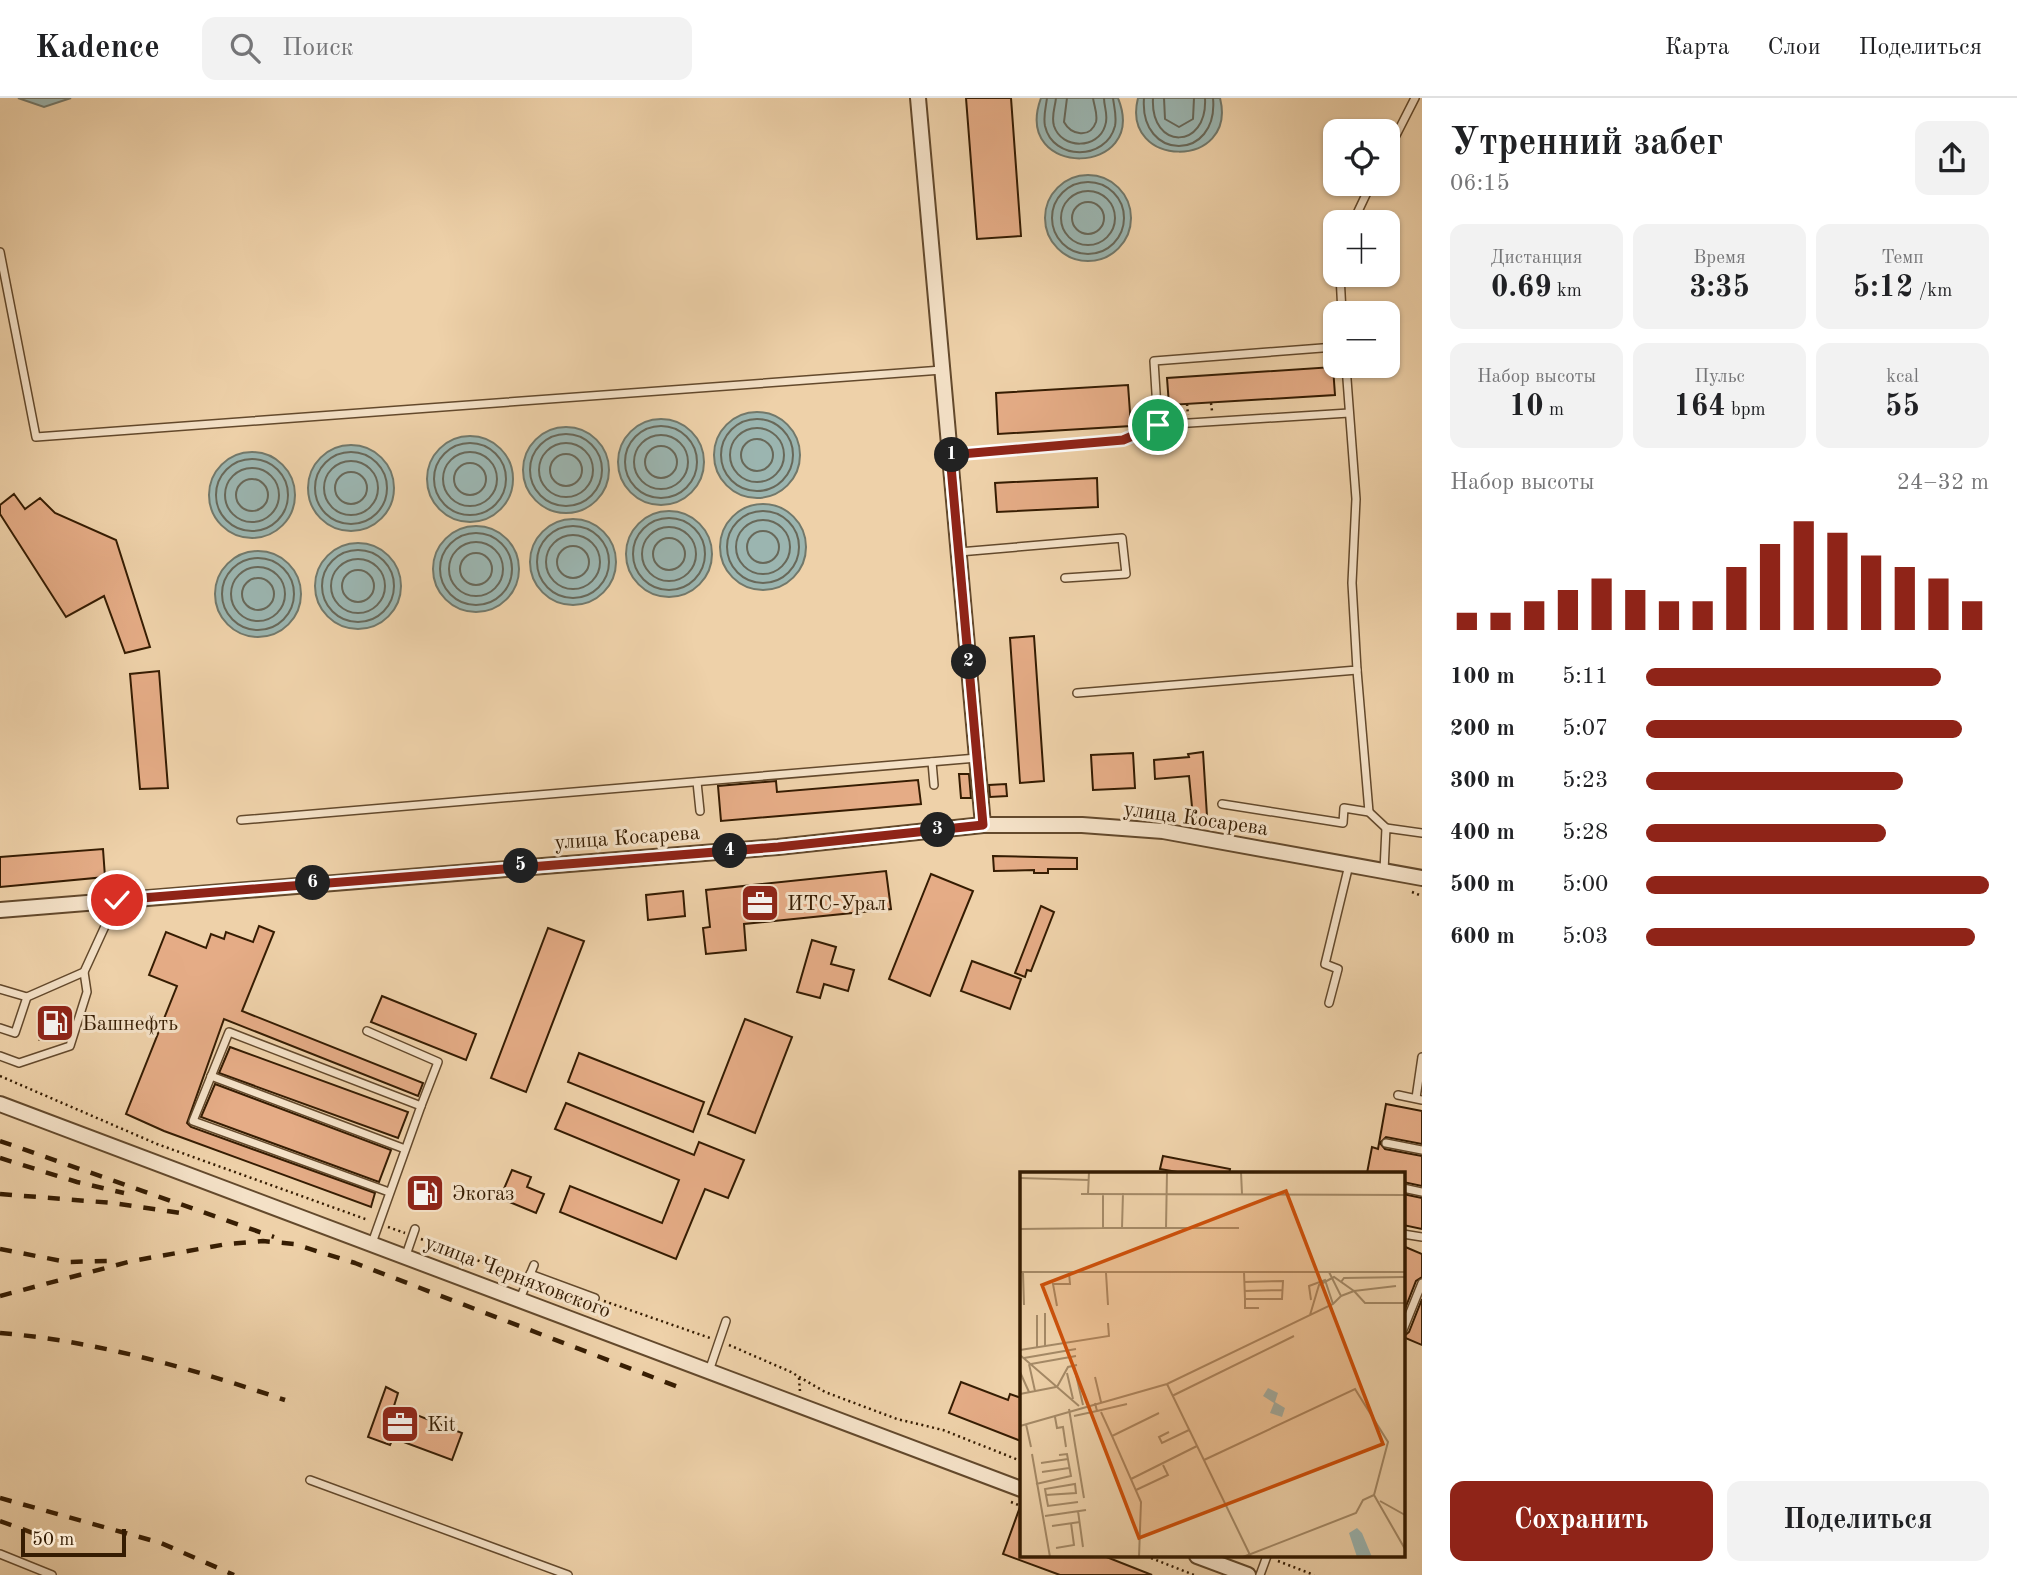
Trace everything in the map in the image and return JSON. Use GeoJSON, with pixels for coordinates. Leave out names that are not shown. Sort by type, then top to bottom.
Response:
{"type":"FeatureCollection","features":[{"type":"Feature","properties":{"kind":"street"},"geometry":{"type":"LineString","coordinates":[[918,98],[983,825]]}},
{"type":"Feature","properties":{"kind":"street","name":"улица Косарева"},"geometry":{"type":"LineString","coordinates":[[0,909],[778,847],[983,825],[1082,825],[1163,831],[1422,878]]}},
{"type":"Feature","properties":{"kind":"street","name":"улица Черняховского"},"geometry":{"type":"LineString","coordinates":[[0,1104],[1020,1489]]}},
{"type":"Feature","properties":{"kind":"street"},"geometry":{"type":"LineString","coordinates":[[1203,1558],[1248,1575]]}},
{"type":"Feature","properties":{"kind":"lane"},"geometry":{"type":"LineString","coordinates":[[1400,127],[1415,98]]}},
{"type":"Feature","properties":{"kind":"lane"},"geometry":{"type":"LineString","coordinates":[[0,252],[36,437],[942,370]]}},
{"type":"Feature","properties":{"kind":"lane"},"geometry":{"type":"LineString","coordinates":[[1158,425],[1154,361],[1323,348]]}},
{"type":"Feature","properties":{"kind":"lane"},"geometry":{"type":"LineString","coordinates":[[1347,378],[1356,499],[1352,583],[1369,812]]}},
{"type":"Feature","properties":{"kind":"lane"},"geometry":{"type":"LineString","coordinates":[[950,455],[1123,440],[1158,425],[1349,413]]}},
{"type":"Feature","properties":{"kind":"lane"},"geometry":{"type":"LineString","coordinates":[[959,552],[1122,538],[1126,574],[1065,578]]}},
{"type":"Feature","properties":{"kind":"lane"},"geometry":{"type":"LineString","coordinates":[[1077,693],[1357,670]]}},
{"type":"Feature","properties":{"kind":"lane"},"geometry":{"type":"LineString","coordinates":[[242,820],[977,758]]}},
{"type":"Feature","properties":{"kind":"lane"},"geometry":{"type":"LineString","coordinates":[[932,762],[934,785]]}},
{"type":"Feature","properties":{"kind":"lane"},"geometry":{"type":"LineString","coordinates":[[697,782],[700,811]]}},
{"type":"Feature","properties":{"kind":"lane"},"geometry":{"type":"LineString","coordinates":[[1222,804],[1343,823],[1344,808],[1369,812],[1386,828],[1422,833]]}},
{"type":"Feature","properties":{"kind":"lane"},"geometry":{"type":"LineString","coordinates":[[1384,871],[1386,828]]}},
{"type":"Feature","properties":{"kind":"lane"},"geometry":{"type":"LineString","coordinates":[[1329,1003],[1338,969],[1325,964],[1349,865]]}},
{"type":"Feature","properties":{"kind":"lane"},"geometry":{"type":"LineString","coordinates":[[0,1056],[19,1063],[70,1046],[87,992],[84,972],[117,900]]}},
{"type":"Feature","properties":{"kind":"lane"},"geometry":{"type":"LineString","coordinates":[[0,989],[27,998],[84,972]]}},
{"type":"Feature","properties":{"kind":"lane"},"geometry":{"type":"LineString","coordinates":[[0,1028],[15,1033],[27,998]]}},
{"type":"Feature","properties":{"kind":"lane"},"geometry":{"type":"LineString","coordinates":[[367,1031],[438,1062],[372,1243]]}},
{"type":"Feature","properties":{"kind":"lane"},"geometry":{"type":"LineString","coordinates":[[389,1192],[193,1121],[229,1032],[421,1106]]}},
{"type":"Feature","properties":{"kind":"lane"},"geometry":{"type":"LineString","coordinates":[[1398,1095],[1419,1099],[1422,1057]]}},
{"type":"Feature","properties":{"kind":"lane"},"geometry":{"type":"LineString","coordinates":[[211,1076],[405,1149]]}},
{"type":"Feature","properties":{"kind":"lane"},"geometry":{"type":"LineString","coordinates":[[1386,1143],[1422,1150]]}},
{"type":"Feature","properties":{"kind":"lane"},"geometry":{"type":"LineString","coordinates":[[405,1255],[414,1232]]}},
{"type":"Feature","properties":{"kind":"lane"},"geometry":{"type":"LineString","coordinates":[[520,1299],[534,1265]]}},
{"type":"Feature","properties":{"kind":"lane"},"geometry":{"type":"LineString","coordinates":[[529,1277],[595,1298]]}},
{"type":"Feature","properties":{"kind":"lane"},"geometry":{"type":"LineString","coordinates":[[1405,1325],[1422,1283]]}},
{"type":"Feature","properties":{"kind":"lane"},"geometry":{"type":"LineString","coordinates":[[709,1371],[726,1321]]}},
{"type":"Feature","properties":{"kind":"lane"},"geometry":{"type":"LineString","coordinates":[[310,1480],[568,1575]]}},
{"type":"Feature","properties":{"kind":"lane"},"geometry":{"type":"LineString","coordinates":[[0,1554],[52,1575]]}},
{"type":"Feature","properties":{"kind":"lane"},"geometry":{"type":"LineString","coordinates":[[1261,1575],[1266,1558]]}},
{"type":"Feature","properties":{"kind":"path"},"geometry":{"type":"LineString","coordinates":[[0,1076],[157,1144],[378,1224],[414,1232],[529,1277]]}},
{"type":"Feature","properties":{"kind":"path"},"geometry":{"type":"LineString","coordinates":[[595,1298],[719,1341],[791,1372],[825,1392],[897,1419],[943,1430],[1020,1461]]}},
{"type":"Feature","properties":{"kind":"path"},"geometry":{"type":"LineString","coordinates":[[1151,1558],[1194,1575]]}},
{"type":"Feature","properties":{"kind":"path"},"geometry":{"type":"LineString","coordinates":[[1272,1558],[1314,1575]]}},
{"type":"Feature","properties":{"kind":"water"},"geometry":{"type":"Polygon","coordinates":[[[18,98],[71,98],[44,107],[18,98]]]}},
{"type":"Feature","properties":{"kind":"water"},"geometry":{"type":"Polygon","coordinates":[[[1041,98],[1118,98],[1123,124],[1115,143],[1100,154],[1080,158],[1061,155],[1045,144],[1037,125],[1041,98]]]}},
{"type":"Feature","properties":{"kind":"water"},"geometry":{"type":"Polygon","coordinates":[[[1138,98],[1220,98],[1221,122],[1212,138],[1197,148],[1179,152],[1161,148],[1146,138],[1137,121],[1138,98]]]}},
{"type":"Feature","properties":{"kind":"water"},"geometry":{"type":"Polygon","coordinates":[[[1088,175],[1112,182],[1124,194],[1131,218],[1124,242],[1112,254],[1088,261],[1064,254],[1052,242],[1045,218],[1052,194],[1064,182],[1088,175]]]}},
{"type":"Feature","properties":{"kind":"water"},"geometry":{"type":"Polygon","coordinates":[[[757,412],[781,419],[793,431],[800,455],[793,479],[781,491],[757,498],[733,491],[721,479],[714,455],[721,431],[733,419],[757,412]]]}},
{"type":"Feature","properties":{"kind":"water"},"geometry":{"type":"Polygon","coordinates":[[[661,419],[685,426],[697,438],[704,462],[697,486],[685,498],[661,505],[637,498],[625,486],[618,462],[625,438],[637,426],[661,419]]]}},
{"type":"Feature","properties":{"kind":"water"},"geometry":{"type":"Polygon","coordinates":[[[566,427],[590,434],[602,446],[609,470],[602,494],[590,506],[566,513],[542,506],[530,494],[523,470],[530,446],[542,434],[566,427]]]}},
{"type":"Feature","properties":{"kind":"water"},"geometry":{"type":"Polygon","coordinates":[[[470,436],[494,443],[506,455],[513,479],[506,503],[494,515],[470,522],[446,515],[434,503],[427,479],[434,455],[446,443],[470,436]]]}},
{"type":"Feature","properties":{"kind":"water"},"geometry":{"type":"Polygon","coordinates":[[[351,445],[375,452],[387,464],[394,488],[387,512],[375,524],[351,531],[327,524],[315,512],[308,488],[315,464],[327,452],[351,445]]]}},
{"type":"Feature","properties":{"kind":"water"},"geometry":{"type":"Polygon","coordinates":[[[252,452],[276,459],[288,471],[295,495],[288,519],[276,531],[252,538],[228,531],[216,519],[209,495],[216,471],[228,459],[252,452]]]}},
{"type":"Feature","properties":{"kind":"water"},"geometry":{"type":"Polygon","coordinates":[[[763,504],[787,511],[799,523],[806,547],[799,571],[787,583],[763,590],[739,583],[727,571],[720,547],[727,523],[739,511],[763,504]]]}},
{"type":"Feature","properties":{"kind":"water"},"geometry":{"type":"Polygon","coordinates":[[[669,511],[693,518],[705,530],[712,554],[705,578],[693,590],[669,597],[645,590],[633,578],[626,554],[633,530],[645,518],[669,511]]]}},
{"type":"Feature","properties":{"kind":"water"},"geometry":{"type":"Polygon","coordinates":[[[573,519],[597,526],[609,538],[616,562],[609,586],[597,598],[573,605],[549,598],[537,586],[530,562],[537,538],[549,526],[573,519]]]}},
{"type":"Feature","properties":{"kind":"water"},"geometry":{"type":"Polygon","coordinates":[[[476,526],[500,533],[512,545],[519,569],[512,593],[500,605],[476,612],[452,605],[440,593],[433,569],[440,545],[452,533],[476,526]]]}},
{"type":"Feature","properties":{"kind":"water"},"geometry":{"type":"Polygon","coordinates":[[[358,543],[382,550],[394,562],[401,586],[394,610],[382,622],[358,629],[334,622],[322,610],[315,586],[322,562],[334,550],[358,543]]]}},
{"type":"Feature","properties":{"kind":"water"},"geometry":{"type":"Polygon","coordinates":[[[258,551],[282,558],[294,570],[301,594],[294,618],[282,630],[258,637],[234,630],[222,618],[215,594],[222,570],[234,558],[258,551]]]}},
{"type":"Feature","properties":{"kind":"building"},"geometry":{"type":"Polygon","coordinates":[[[966,98],[1011,98],[1021,236],[977,239],[966,98]]]}},
{"type":"Feature","properties":{"kind":"building"},"geometry":{"type":"Polygon","coordinates":[[[1323,368],[1323,378],[1334,378],[1335,395],[1169,405],[1167,378],[1323,368]]]}},
{"type":"Feature","properties":{"kind":"building"},"geometry":{"type":"Polygon","coordinates":[[[1128,385],[1131,426],[998,434],[996,393],[1128,385]]]}},
{"type":"Feature","properties":{"kind":"building"},"geometry":{"type":"Polygon","coordinates":[[[1097,478],[1098,507],[997,512],[995,483],[1097,478]]]}},
{"type":"Feature","properties":{"kind":"building"},"geometry":{"type":"Polygon","coordinates":[[[14,494],[25,509],[40,498],[55,513],[116,540],[150,647],[125,653],[104,596],[66,617],[0,514],[0,505],[14,494]]]}},
{"type":"Feature","properties":{"kind":"building"},"geometry":{"type":"Polygon","coordinates":[[[1034,636],[1044,781],[1020,783],[1010,638],[1034,636]]]}},
{"type":"Feature","properties":{"kind":"building"},"geometry":{"type":"Polygon","coordinates":[[[159,671],[168,788],[140,789],[130,674],[159,671]]]}},
{"type":"Feature","properties":{"kind":"building"},"geometry":{"type":"Polygon","coordinates":[[[1203,752],[1207,816],[1193,817],[1189,776],[1155,779],[1154,760],[1189,757],[1188,754],[1203,752]]]}},
{"type":"Feature","properties":{"kind":"building"},"geometry":{"type":"Polygon","coordinates":[[[1133,753],[1135,788],[1093,790],[1091,755],[1133,753]]]}},
{"type":"Feature","properties":{"kind":"building"},"geometry":{"type":"Polygon","coordinates":[[[959,774],[969,774],[971,798],[961,798],[959,774]]]}},
{"type":"Feature","properties":{"kind":"building"},"geometry":{"type":"Polygon","coordinates":[[[918,780],[921,804],[721,821],[718,786],[776,781],[777,792],[918,780]]]}},
{"type":"Feature","properties":{"kind":"building"},"geometry":{"type":"Polygon","coordinates":[[[1006,784],[1007,796],[990,797],[989,785],[1006,784]]]}},
{"type":"Feature","properties":{"kind":"building"},"geometry":{"type":"Polygon","coordinates":[[[103,849],[105,877],[0,887],[0,857],[103,849]]]}},
{"type":"Feature","properties":{"kind":"building"},"geometry":{"type":"Polygon","coordinates":[[[993,856],[1077,858],[1077,869],[1048,869],[1048,873],[1034,873],[1034,870],[994,871],[993,856]]]}},
{"type":"Feature","properties":{"kind":"building"},"geometry":{"type":"Polygon","coordinates":[[[886,871],[891,909],[744,924],[746,950],[706,954],[703,928],[710,927],[706,890],[886,871]]]}},
{"type":"Feature","properties":{"kind":"building"},"geometry":{"type":"Polygon","coordinates":[[[931,874],[973,891],[930,996],[889,979],[931,874]]]}},
{"type":"Feature","properties":{"kind":"building"},"geometry":{"type":"Polygon","coordinates":[[[683,891],[685,916],[648,920],[646,895],[683,891]]]}},
{"type":"Feature","properties":{"kind":"building"},"geometry":{"type":"Polygon","coordinates":[[[1041,906],[1054,912],[1031,971],[1027,970],[1025,977],[1015,973],[1041,906]]]}},
{"type":"Feature","properties":{"kind":"building"},"geometry":{"type":"Polygon","coordinates":[[[259,926],[274,932],[242,1011],[423,1083],[418,1096],[224,1019],[187,1123],[191,1127],[375,1193],[371,1207],[164,1131],[126,1114],[177,986],[149,975],[166,932],[206,948],[211,934],[224,939],[226,932],[253,942],[259,926]]]}},
{"type":"Feature","properties":{"kind":"building"},"geometry":{"type":"Polygon","coordinates":[[[548,928],[584,941],[526,1092],[491,1078],[548,928]]]}},
{"type":"Feature","properties":{"kind":"building"},"geometry":{"type":"Polygon","coordinates":[[[812,940],[836,947],[831,964],[854,970],[848,991],[824,984],[820,998],[797,992],[812,940]]]}},
{"type":"Feature","properties":{"kind":"building"},"geometry":{"type":"Polygon","coordinates":[[[972,961],[1021,979],[1010,1009],[961,991],[972,961]]]}},
{"type":"Feature","properties":{"kind":"building"},"geometry":{"type":"Polygon","coordinates":[[[382,996],[476,1034],[466,1060],[371,1022],[382,996]]]}},
{"type":"Feature","properties":{"kind":"building"},"geometry":{"type":"Polygon","coordinates":[[[52,1008],[71,1015],[62,1040],[49,1035],[40,1039],[52,1008]]]}},
{"type":"Feature","properties":{"kind":"building"},"geometry":{"type":"Polygon","coordinates":[[[745,1019],[792,1037],[755,1133],[708,1114],[745,1019]]]}},
{"type":"Feature","properties":{"kind":"building"},"geometry":{"type":"Polygon","coordinates":[[[230,1047],[408,1112],[398,1138],[219,1073],[230,1047]]]}},
{"type":"Feature","properties":{"kind":"building"},"geometry":{"type":"Polygon","coordinates":[[[579,1053],[704,1102],[693,1132],[568,1082],[579,1053]]]}},
{"type":"Feature","properties":{"kind":"building"},"geometry":{"type":"Polygon","coordinates":[[[215,1084],[391,1150],[379,1182],[201,1117],[215,1084]]]}},
{"type":"Feature","properties":{"kind":"building"},"geometry":{"type":"Polygon","coordinates":[[[566,1103],[694,1155],[699,1142],[744,1160],[728,1198],[705,1189],[676,1259],[560,1212],[570,1186],[662,1223],[679,1180],[555,1129],[566,1103]]]}},
{"type":"Feature","properties":{"kind":"building"},"geometry":{"type":"Polygon","coordinates":[[[1386,1104],[1422,1111],[1422,1144],[1386,1137],[1380,1143],[1385,1149],[1422,1156],[1422,1186],[1405,1182],[1405,1172],[1367,1172],[1372,1147],[1378,1149],[1386,1104]]]}},
{"type":"Feature","properties":{"kind":"building"},"geometry":{"type":"Polygon","coordinates":[[[1163,1156],[1230,1169],[1229,1172],[1177,1172],[1160,1169],[1163,1156]]]}},
{"type":"Feature","properties":{"kind":"building"},"geometry":{"type":"Polygon","coordinates":[[[512,1170],[531,1177],[527,1187],[544,1194],[536,1213],[500,1198],[512,1170]]]}},
{"type":"Feature","properties":{"kind":"building"},"geometry":{"type":"Polygon","coordinates":[[[1405,1194],[1422,1198],[1422,1229],[1405,1225],[1405,1194]]]}},
{"type":"Feature","properties":{"kind":"building"},"geometry":{"type":"Polygon","coordinates":[[[1405,1247],[1422,1254],[1422,1277],[1416,1281],[1405,1309],[1405,1247]]]}},
{"type":"Feature","properties":{"kind":"building"},"geometry":{"type":"Polygon","coordinates":[[[1422,1299],[1422,1345],[1405,1338],[1422,1299]]]}},
{"type":"Feature","properties":{"kind":"building"},"geometry":{"type":"Polygon","coordinates":[[[961,1382],[1008,1400],[1010,1394],[1020,1398],[1020,1441],[949,1413],[961,1382]]]}},
{"type":"Feature","properties":{"kind":"building"},"geometry":{"type":"Polygon","coordinates":[[[386,1387],[398,1393],[394,1406],[462,1433],[452,1460],[393,1438],[390,1445],[368,1437],[386,1387]]]}},
{"type":"Feature","properties":{"kind":"building"},"geometry":{"type":"Polygon","coordinates":[[[1020,1507],[1020,1558],[1109,1558],[1152,1575],[1060,1575],[1003,1554],[1020,1507]]]}},
{"type":"Feature","properties":{"kind":"railway"},"geometry":{"type":"LineString","coordinates":[[0,1141],[274,1237]]}},
{"type":"Feature","properties":{"kind":"railway"},"geometry":{"type":"LineString","coordinates":[[0,1158],[77,1182],[124,1193]]}},
{"type":"Feature","properties":{"kind":"railway"},"geometry":{"type":"LineString","coordinates":[[0,1194],[113,1203],[187,1214]]}},
{"type":"Feature","properties":{"kind":"railway"},"geometry":{"type":"LineString","coordinates":[[0,1296],[132,1261],[227,1244],[263,1241],[294,1244],[355,1263],[681,1388]]}},
{"type":"Feature","properties":{"kind":"railway"},"geometry":{"type":"LineString","coordinates":[[0,1249],[67,1262],[108,1261]]}},
{"type":"Feature","properties":{"kind":"railway"},"geometry":{"type":"LineString","coordinates":[[0,1333],[73,1342],[144,1358],[285,1400]]}},
{"type":"Feature","properties":{"kind":"railway"},"geometry":{"type":"LineString","coordinates":[[0,1498],[161,1543],[234,1575]]}},
{"type":"Feature","properties":{"kind":"railway"},"geometry":{"type":"LineString","coordinates":[[0,1521],[55,1541]]}},
{"type":"Feature","properties":{"kind":"place","name":"ИТС-Урал"},"geometry":{"type":"Point","coordinates":[760,903]}},
{"type":"Feature","properties":{"kind":"place","name":"Башнефть"},"geometry":{"type":"Point","coordinates":[55,1023]}},
{"type":"Feature","properties":{"kind":"place","name":"Экогаз"},"geometry":{"type":"Point","coordinates":[425,1193]}},
{"type":"Feature","properties":{"kind":"place","name":"Kit"},"geometry":{"type":"Point","coordinates":[400,1424]}},
{"type":"Feature","properties":{"kind":"route"},"geometry":{"type":"LineString","coordinates":[[117,900],[778,847],[983,825],[950,455],[1123,440],[1158,425]]}}]}
